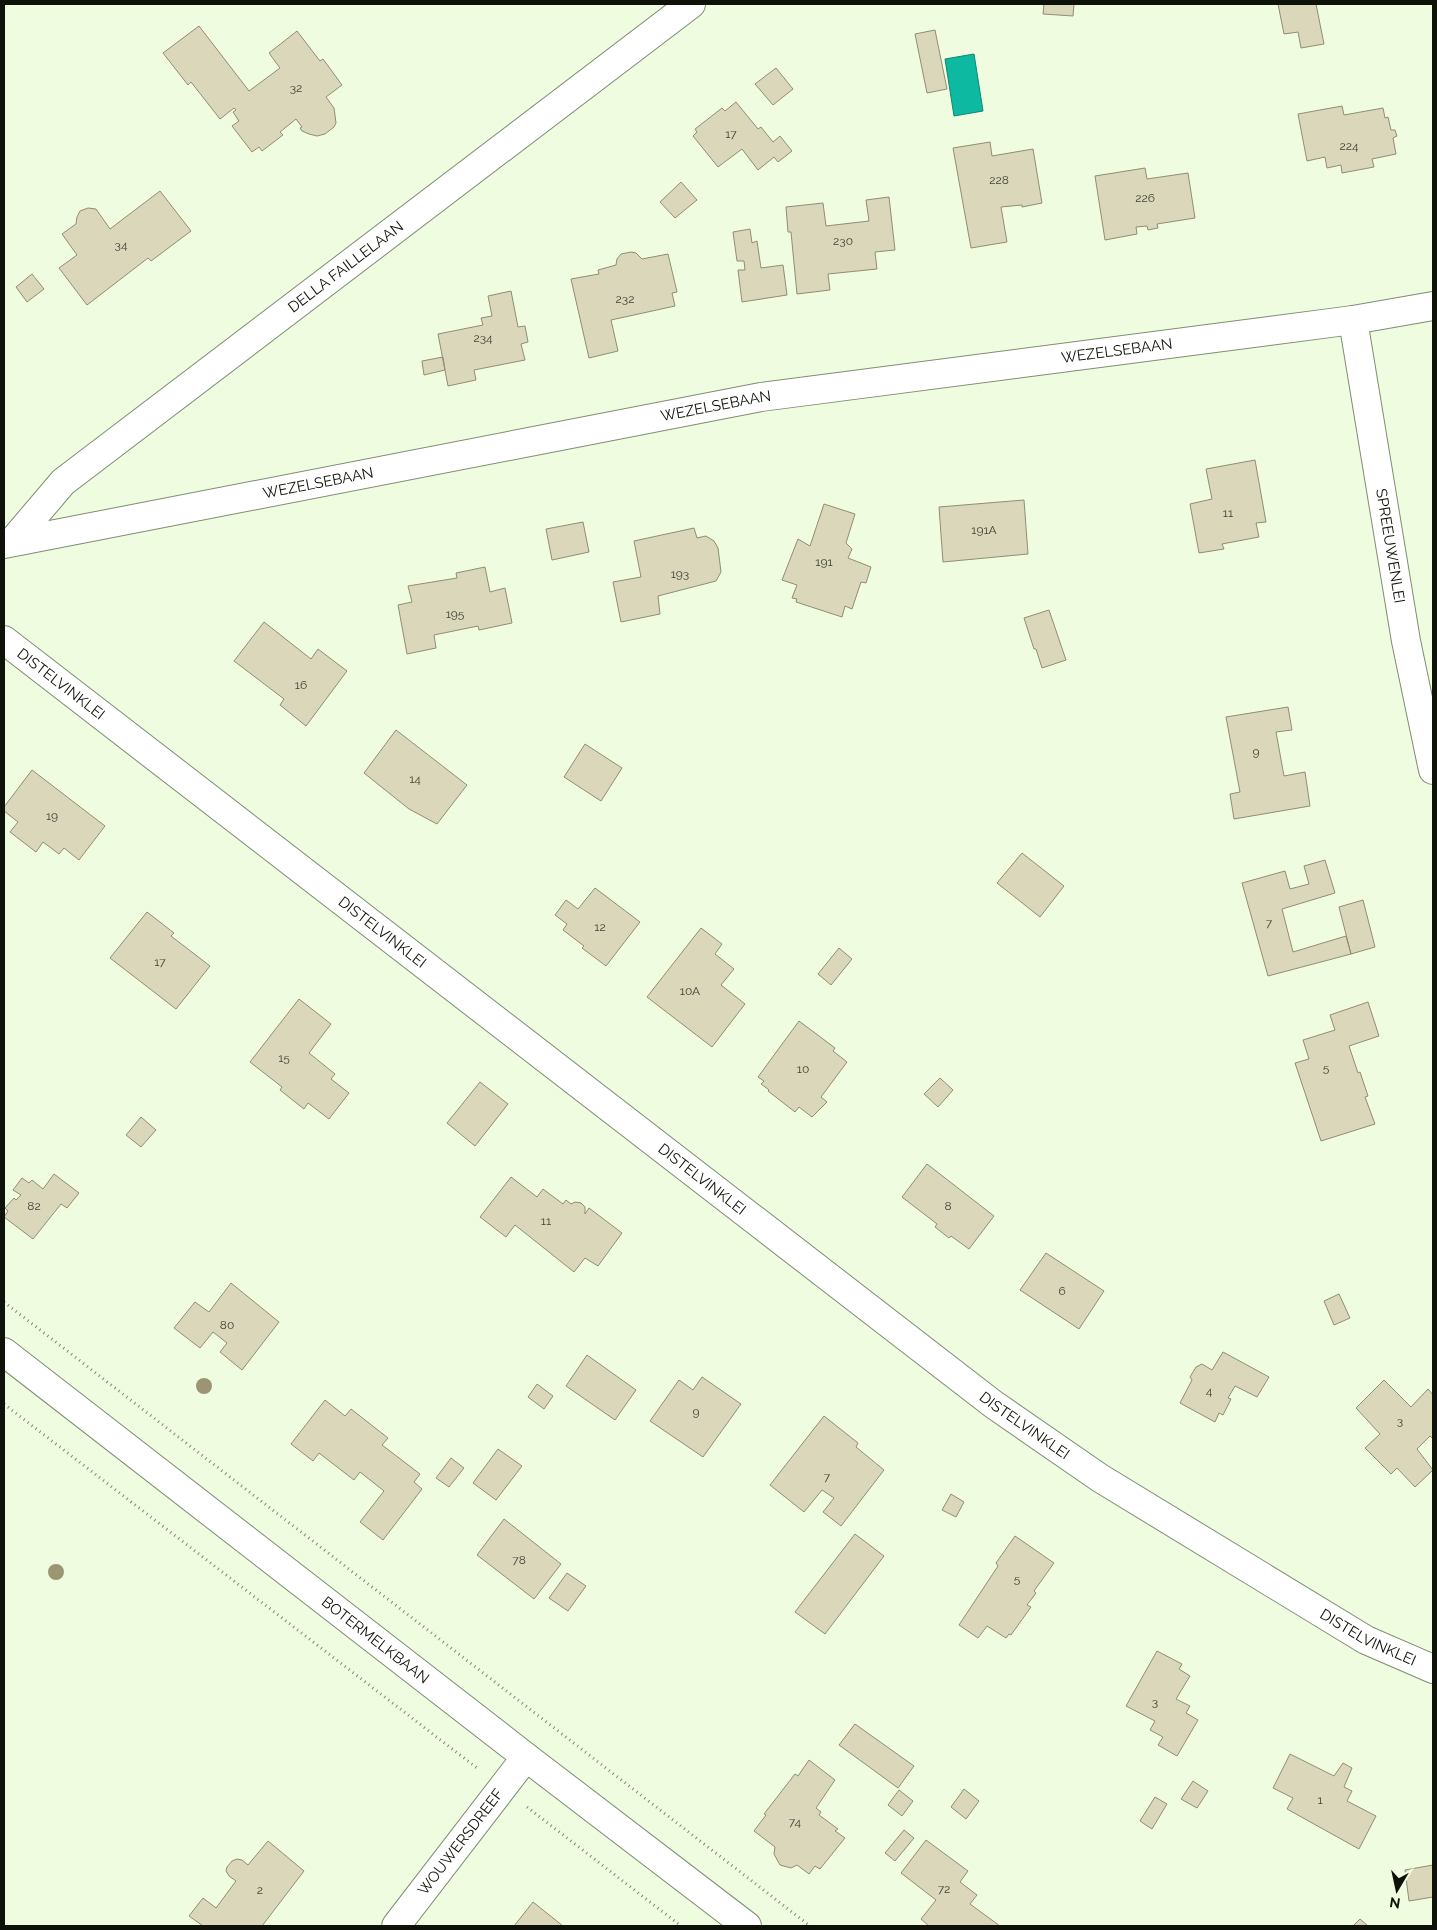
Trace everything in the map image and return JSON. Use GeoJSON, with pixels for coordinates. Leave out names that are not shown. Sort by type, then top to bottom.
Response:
{"type":"FeatureCollection","features":[{"type":"Feature","properties":{"kind":"street","name":"DELLA FAILLELAAN"},"geometry":{"type":"LineString","coordinates":[[8,543],[63,482],[690,4]]}},
{"type":"Feature","properties":{"kind":"street","name":"WEZELSEBAAN"},"geometry":{"type":"LineString","coordinates":[[8,543],[761,397],[1354,320],[1433,306]]}},
{"type":"Feature","properties":{"kind":"street","name":"SPREEUWENLEI"},"geometry":{"type":"LineString","coordinates":[[1354,320],[1406,641],[1433,770]]}},
{"type":"Feature","properties":{"kind":"street","name":"DISTELVINKLEI"},"geometry":{"type":"LineString","coordinates":[[4,640],[993,1404],[1100,1478],[1366,1640],[1433,1669]]}},
{"type":"Feature","properties":{"kind":"street","name":"BOTERMELKBAAN"},"geometry":{"type":"LineString","coordinates":[[4,1352],[747,1926]]}},
{"type":"Feature","properties":{"kind":"street","name":"WOUWERSDREEF"},"geometry":{"type":"LineString","coordinates":[[396,1926],[526,1757]]}},
{"type":"Feature","properties":{"kind":"path"},"geometry":{"type":"LineString","coordinates":[[4,1302],[810,1926]]}},
{"type":"Feature","properties":{"kind":"path"},"geometry":{"type":"LineString","coordinates":[[4,1404],[681,1926]]}},
{"type":"Feature","properties":{"kind":"water"},"geometry":{"type":"Polygon","coordinates":[[[974,54],[983,111],[954,116],[945,59],[974,54]]]}},
{"type":"Feature","properties":{"kind":"building"},"geometry":{"type":"Polygon","coordinates":[[[1044,4],[1074,4],[1073,16],[1043,14],[1044,4]]]}},
{"type":"Feature","properties":{"kind":"building"},"geometry":{"type":"Polygon","coordinates":[[[1278,4],[1316,4],[1324,44],[1301,48],[1298,32],[1284,34],[1278,4]]]}},
{"type":"Feature","properties":{"kind":"building"},"geometry":{"type":"Polygon","coordinates":[[[199,26],[249,91],[280,68],[269,53],[297,31],[320,61],[323,59],[342,85],[326,97],[334,108],[336,123],[334,127],[325,134],[317,136],[302,131],[300,128],[302,127],[296,119],[280,132],[283,135],[262,151],[259,147],[252,152],[232,126],[239,121],[233,112],[236,110],[234,108],[220,119],[191,82],[188,85],[163,53],[199,26]]]}},
{"type":"Feature","properties":{"kind":"building"},"geometry":{"type":"Polygon","coordinates":[[[935,30],[947,89],[927,93],[915,34],[935,30]]]}},
{"type":"Feature","properties":{"kind":"building"},"geometry":{"type":"Polygon","coordinates":[[[776,68],[793,89],[773,105],[755,84],[776,68]]]}},
{"type":"Feature","properties":{"kind":"building"},"geometry":{"type":"Polygon","coordinates":[[[736,102],[758,129],[761,127],[773,142],[780,136],[792,151],[778,162],[774,157],[758,170],[742,149],[718,167],[693,136],[697,132],[695,129],[722,108],[725,111],[736,102]]]}},
{"type":"Feature","properties":{"kind":"building"},"geometry":{"type":"Polygon","coordinates":[[[1342,106],[1344,115],[1383,108],[1385,118],[1388,117],[1391,130],[1395,130],[1397,136],[1393,138],[1396,154],[1372,159],[1374,167],[1342,173],[1341,165],[1327,168],[1325,157],[1307,161],[1298,114],[1342,106]]]}},
{"type":"Feature","properties":{"kind":"building"},"geometry":{"type":"Polygon","coordinates":[[[990,142],[992,156],[1033,149],[1042,203],[1022,207],[1022,205],[1001,207],[1007,242],[971,248],[953,148],[990,142]]]}},
{"type":"Feature","properties":{"kind":"building"},"geometry":{"type":"Polygon","coordinates":[[[1145,168],[1147,179],[1188,173],[1195,218],[1157,224],[1158,228],[1148,230],[1147,226],[1136,227],[1137,234],[1105,240],[1095,176],[1145,168]]]}},
{"type":"Feature","properties":{"kind":"building"},"geometry":{"type":"Polygon","coordinates":[[[681,182],[697,200],[675,218],[660,202],[681,182]]]}},
{"type":"Feature","properties":{"kind":"building"},"geometry":{"type":"Polygon","coordinates":[[[160,191],[191,231],[151,261],[148,258],[87,305],[59,268],[77,255],[62,234],[76,224],[80,211],[88,208],[96,209],[110,229],[160,191]]]}},
{"type":"Feature","properties":{"kind":"building"},"geometry":{"type":"Polygon","coordinates":[[[889,197],[895,250],[875,252],[877,269],[828,274],[830,290],[797,294],[791,232],[788,232],[786,207],[823,203],[826,226],[869,221],[866,200],[889,197]]]}},
{"type":"Feature","properties":{"kind":"building"},"geometry":{"type":"Polygon","coordinates":[[[750,229],[752,243],[757,241],[761,268],[783,265],[787,295],[742,302],[738,270],[745,270],[744,261],[737,261],[733,232],[750,229]]]}},
{"type":"Feature","properties":{"kind":"building"},"geometry":{"type":"Polygon","coordinates":[[[636,253],[642,259],[668,254],[677,292],[672,293],[675,306],[611,320],[618,351],[589,358],[571,279],[599,274],[598,270],[616,265],[617,259],[621,254],[636,253]]]}},
{"type":"Feature","properties":{"kind":"building"},"geometry":{"type":"Polygon","coordinates":[[[32,274],[44,289],[27,302],[16,287],[32,274]]]}},
{"type":"Feature","properties":{"kind":"building"},"geometry":{"type":"Polygon","coordinates":[[[511,291],[518,327],[525,326],[528,342],[521,344],[525,360],[474,370],[476,380],[448,386],[438,334],[483,325],[481,318],[492,316],[488,296],[511,291]]]}},
{"type":"Feature","properties":{"kind":"building"},"geometry":{"type":"Polygon","coordinates":[[[443,357],[445,370],[424,375],[422,361],[443,357]]]}},
{"type":"Feature","properties":{"kind":"building"},"geometry":{"type":"Polygon","coordinates":[[[1255,460],[1266,522],[1256,523],[1259,537],[1222,544],[1224,549],[1199,553],[1190,504],[1212,499],[1206,469],[1255,460]]]}},
{"type":"Feature","properties":{"kind":"building"},"geometry":{"type":"Polygon","coordinates":[[[1024,500],[1028,554],[943,562],[939,507],[1024,500]]]}},
{"type":"Feature","properties":{"kind":"building"},"geometry":{"type":"Polygon","coordinates":[[[824,504],[855,514],[846,543],[852,549],[848,558],[871,567],[866,583],[861,582],[852,609],[845,606],[842,617],[796,602],[797,599],[792,598],[797,585],[782,580],[798,539],[810,546],[824,504]]]}},
{"type":"Feature","properties":{"kind":"building"},"geometry":{"type":"Polygon","coordinates":[[[583,522],[589,552],[552,560],[546,529],[583,522]]]}},
{"type":"Feature","properties":{"kind":"building"},"geometry":{"type":"Polygon","coordinates":[[[694,528],[697,538],[706,536],[714,541],[718,548],[721,572],[716,581],[658,596],[660,614],[621,622],[613,582],[641,577],[634,541],[694,528]]]}},
{"type":"Feature","properties":{"kind":"building"},"geometry":{"type":"Polygon","coordinates":[[[485,567],[490,592],[505,588],[512,623],[479,630],[478,626],[434,635],[436,648],[407,654],[398,605],[412,602],[408,586],[457,578],[456,573],[485,567]]]}},
{"type":"Feature","properties":{"kind":"building"},"geometry":{"type":"Polygon","coordinates":[[[1049,610],[1066,660],[1042,668],[1024,618],[1049,610]]]}},
{"type":"Feature","properties":{"kind":"building"},"geometry":{"type":"Polygon","coordinates":[[[264,622],[311,659],[318,649],[347,671],[306,726],[280,705],[284,699],[234,661],[264,622]]]}},
{"type":"Feature","properties":{"kind":"building"},"geometry":{"type":"Polygon","coordinates":[[[1288,707],[1292,730],[1276,732],[1284,776],[1305,772],[1310,806],[1234,819],[1230,794],[1240,792],[1226,717],[1288,707]]]}},
{"type":"Feature","properties":{"kind":"building"},"geometry":{"type":"Polygon","coordinates":[[[396,730],[467,785],[437,824],[409,809],[364,773],[396,730]]]}},
{"type":"Feature","properties":{"kind":"building"},"geometry":{"type":"Polygon","coordinates":[[[585,744],[622,768],[601,801],[564,777],[585,744]]]}},
{"type":"Feature","properties":{"kind":"building"},"geometry":{"type":"Polygon","coordinates":[[[32,770],[105,826],[79,860],[64,848],[59,854],[43,842],[36,852],[10,832],[18,822],[4,811],[4,807],[32,770]]]}},
{"type":"Feature","properties":{"kind":"building"},"geometry":{"type":"Polygon","coordinates":[[[1022,853],[1064,886],[1040,917],[997,883],[1022,853]]]}},
{"type":"Feature","properties":{"kind":"building"},"geometry":{"type":"Polygon","coordinates":[[[1325,860],[1335,893],[1282,909],[1293,952],[1346,936],[1351,954],[1268,976],[1242,883],[1285,871],[1290,889],[1309,884],[1304,866],[1325,860]]]}},
{"type":"Feature","properties":{"kind":"building"},"geometry":{"type":"Polygon","coordinates":[[[595,888],[640,922],[606,966],[582,948],[584,946],[563,930],[567,924],[555,915],[566,900],[578,909],[595,888]]]}},
{"type":"Feature","properties":{"kind":"building"},"geometry":{"type":"Polygon","coordinates":[[[1363,900],[1375,947],[1351,954],[1339,907],[1363,900]]]}},
{"type":"Feature","properties":{"kind":"building"},"geometry":{"type":"Polygon","coordinates":[[[147,912],[174,933],[171,936],[210,966],[176,1009],[110,958],[147,912]]]}},
{"type":"Feature","properties":{"kind":"building"},"geometry":{"type":"Polygon","coordinates":[[[701,928],[722,944],[715,954],[734,969],[721,985],[745,1004],[712,1047],[647,997],[701,928]]]}},
{"type":"Feature","properties":{"kind":"building"},"geometry":{"type":"Polygon","coordinates":[[[839,948],[852,959],[831,985],[818,974],[839,948]]]}},
{"type":"Feature","properties":{"kind":"building"},"geometry":{"type":"Polygon","coordinates":[[[299,999],[331,1024],[309,1053],[335,1074],[331,1079],[349,1093],[329,1119],[308,1103],[304,1109],[280,1090],[282,1087],[250,1062],[299,999]]]}},
{"type":"Feature","properties":{"kind":"building"},"geometry":{"type":"Polygon","coordinates":[[[1368,1002],[1379,1036],[1349,1046],[1368,1096],[1365,1097],[1375,1124],[1321,1141],[1295,1063],[1309,1059],[1303,1040],[1335,1030],[1330,1015],[1368,1002]]]}},
{"type":"Feature","properties":{"kind":"building"},"geometry":{"type":"Polygon","coordinates":[[[799,1021],[835,1048],[833,1051],[847,1062],[821,1097],[827,1102],[812,1117],[799,1107],[795,1112],[768,1091],[761,1084],[764,1081],[758,1077],[799,1021]]]}},
{"type":"Feature","properties":{"kind":"building"},"geometry":{"type":"Polygon","coordinates":[[[940,1078],[953,1090],[938,1107],[924,1094],[940,1078]]]}},
{"type":"Feature","properties":{"kind":"building"},"geometry":{"type":"Polygon","coordinates":[[[480,1082],[508,1104],[475,1146],[447,1123],[480,1082]]]}},
{"type":"Feature","properties":{"kind":"building"},"geometry":{"type":"Polygon","coordinates":[[[141,1117],[156,1130],[141,1147],[126,1135],[141,1117]]]}},
{"type":"Feature","properties":{"kind":"building"},"geometry":{"type":"Polygon","coordinates":[[[927,1164],[994,1216],[969,1249],[951,1236],[949,1238],[935,1227],[937,1224],[902,1197],[927,1164]]]}},
{"type":"Feature","properties":{"kind":"building"},"geometry":{"type":"Polygon","coordinates":[[[54,1174],[79,1193],[67,1208],[61,1204],[33,1239],[4,1217],[8,1211],[5,1208],[14,1198],[16,1200],[21,1195],[13,1190],[22,1178],[29,1183],[32,1180],[43,1189],[54,1174]]]}},
{"type":"Feature","properties":{"kind":"building"},"geometry":{"type":"Polygon","coordinates":[[[511,1177],[537,1197],[543,1189],[563,1204],[566,1200],[571,1204],[575,1202],[581,1203],[585,1207],[585,1214],[589,1208],[622,1233],[598,1266],[585,1258],[574,1272],[515,1225],[506,1237],[480,1217],[511,1177]]]}},
{"type":"Feature","properties":{"kind":"building"},"geometry":{"type":"Polygon","coordinates":[[[1046,1253],[1104,1291],[1079,1329],[1020,1290],[1046,1253]]]}},
{"type":"Feature","properties":{"kind":"building"},"geometry":{"type":"Polygon","coordinates":[[[231,1283],[279,1322],[242,1370],[220,1352],[227,1343],[213,1332],[200,1348],[174,1328],[195,1302],[209,1312],[231,1283]]]}},
{"type":"Feature","properties":{"kind":"building"},"geometry":{"type":"Polygon","coordinates":[[[1339,1294],[1350,1318],[1334,1325],[1324,1301],[1339,1294]]]}},
{"type":"Feature","properties":{"kind":"building"},"geometry":{"type":"Polygon","coordinates":[[[1223,1352],[1269,1377],[1257,1397],[1235,1386],[1228,1398],[1231,1399],[1223,1415],[1219,1413],[1215,1422],[1180,1403],[1192,1380],[1190,1377],[1196,1367],[1202,1364],[1212,1370],[1223,1352]]]}},
{"type":"Feature","properties":{"kind":"building"},"geometry":{"type":"Polygon","coordinates":[[[587,1355],[636,1390],[615,1420],[566,1386],[587,1355]]]}},
{"type":"Feature","properties":{"kind":"building"},"geometry":{"type":"Polygon","coordinates":[[[702,1377],[741,1404],[703,1457],[650,1421],[679,1380],[693,1390],[702,1377]]]}},
{"type":"Feature","properties":{"kind":"building"},"geometry":{"type":"Polygon","coordinates":[[[1384,1380],[1411,1407],[1428,1389],[1433,1395],[1433,1439],[1430,1436],[1417,1449],[1433,1470],[1415,1487],[1397,1468],[1391,1474],[1365,1448],[1380,1434],[1356,1408],[1384,1380]]]}},
{"type":"Feature","properties":{"kind":"building"},"geometry":{"type":"Polygon","coordinates":[[[537,1384],[553,1396],[544,1409],[528,1397],[537,1384]]]}},
{"type":"Feature","properties":{"kind":"building"},"geometry":{"type":"Polygon","coordinates":[[[325,1400],[345,1416],[351,1409],[388,1438],[382,1445],[420,1474],[414,1482],[422,1489],[383,1540],[360,1522],[384,1491],[360,1472],[354,1480],[319,1453],[313,1461],[291,1444],[325,1400]]]}},
{"type":"Feature","properties":{"kind":"building"},"geometry":{"type":"Polygon","coordinates":[[[824,1416],[858,1443],[856,1447],[884,1470],[841,1526],[823,1512],[834,1498],[822,1490],[804,1512],[770,1485],[824,1416]]]}},
{"type":"Feature","properties":{"kind":"building"},"geometry":{"type":"Polygon","coordinates":[[[498,1449],[522,1466],[496,1500],[473,1483],[498,1449]]]}},
{"type":"Feature","properties":{"kind":"building"},"geometry":{"type":"Polygon","coordinates":[[[451,1458],[464,1468],[449,1487],[436,1478],[451,1458]]]}},
{"type":"Feature","properties":{"kind":"building"},"geometry":{"type":"Polygon","coordinates":[[[951,1494],[964,1502],[956,1517],[942,1510],[951,1494]]]}},
{"type":"Feature","properties":{"kind":"building"},"geometry":{"type":"Polygon","coordinates":[[[504,1519],[561,1564],[534,1599],[477,1555],[504,1519]]]}},
{"type":"Feature","properties":{"kind":"building"},"geometry":{"type":"Polygon","coordinates":[[[855,1534],[884,1556],[825,1634],[795,1612],[855,1534]]]}},
{"type":"Feature","properties":{"kind":"building"},"geometry":{"type":"Polygon","coordinates":[[[1015,1536],[1054,1563],[1034,1591],[1036,1593],[1027,1605],[1031,1607],[1011,1635],[1009,1634],[1006,1638],[987,1626],[978,1638],[959,1625],[998,1566],[996,1563],[1015,1536]]]}},
{"type":"Feature","properties":{"kind":"building"},"geometry":{"type":"Polygon","coordinates":[[[567,1573],[586,1586],[568,1611],[549,1598],[567,1573]]]}},
{"type":"Feature","properties":{"kind":"building"},"geometry":{"type":"Polygon","coordinates":[[[1157,1651],[1182,1664],[1179,1669],[1190,1676],[1176,1699],[1190,1706],[1186,1713],[1198,1720],[1177,1756],[1158,1745],[1163,1737],[1150,1730],[1155,1721],[1126,1706],[1157,1651]]]}},
{"type":"Feature","properties":{"kind":"building"},"geometry":{"type":"Polygon","coordinates":[[[855,1724],[914,1766],[898,1788],[839,1745],[855,1724]]]}},
{"type":"Feature","properties":{"kind":"building"},"geometry":{"type":"Polygon","coordinates":[[[1290,1754],[1334,1776],[1343,1763],[1352,1768],[1344,1787],[1352,1791],[1347,1801],[1376,1816],[1359,1849],[1287,1809],[1293,1798],[1273,1788],[1290,1754]]]}},
{"type":"Feature","properties":{"kind":"building"},"geometry":{"type":"Polygon","coordinates":[[[809,1760],[835,1780],[816,1808],[821,1812],[819,1815],[838,1829],[835,1831],[845,1838],[820,1869],[815,1866],[809,1874],[797,1865],[791,1868],[780,1865],[774,1854],[775,1847],[754,1831],[766,1815],[764,1814],[795,1774],[798,1776],[809,1760]]]}},
{"type":"Feature","properties":{"kind":"building"},"geometry":{"type":"Polygon","coordinates":[[[1193,1781],[1208,1791],[1197,1808],[1181,1799],[1193,1781]]]}},
{"type":"Feature","properties":{"kind":"building"},"geometry":{"type":"Polygon","coordinates":[[[964,1789],[979,1801],[966,1819],[951,1807],[964,1789]]]}},
{"type":"Feature","properties":{"kind":"building"},"geometry":{"type":"Polygon","coordinates":[[[899,1790],[913,1801],[902,1816],[888,1805],[899,1790]]]}},
{"type":"Feature","properties":{"kind":"building"},"geometry":{"type":"Polygon","coordinates":[[[1155,1797],[1167,1804],[1152,1829],[1140,1821],[1155,1797]]]}},
{"type":"Feature","properties":{"kind":"building"},"geometry":{"type":"Polygon","coordinates":[[[904,1830],[914,1838],[895,1861],[885,1853],[904,1830]]]}},
{"type":"Feature","properties":{"kind":"building"},"geometry":{"type":"Polygon","coordinates":[[[926,1840],[968,1871],[960,1882],[977,1895],[970,1904],[1000,1926],[929,1926],[921,1919],[936,1900],[901,1873],[926,1840]]]}},
{"type":"Feature","properties":{"kind":"building"},"geometry":{"type":"Polygon","coordinates":[[[268,1841],[304,1871],[262,1926],[203,1926],[189,1916],[203,1898],[216,1908],[236,1881],[229,1876],[226,1871],[227,1867],[232,1861],[237,1859],[242,1860],[248,1865],[268,1841]]]}},
{"type":"Feature","properties":{"kind":"building"},"geometry":{"type":"Polygon","coordinates":[[[1433,1865],[1433,1897],[1409,1901],[1405,1870],[1433,1865]]]}},
{"type":"Feature","properties":{"kind":"building"},"geometry":{"type":"Polygon","coordinates":[[[533,1902],[563,1926],[514,1926],[533,1902]]]}},
{"type":"Feature","properties":{"kind":"building"},"geometry":{"type":"Polygon","coordinates":[[[1360,1919],[1368,1926],[1353,1926],[1360,1919]]]}}]}
